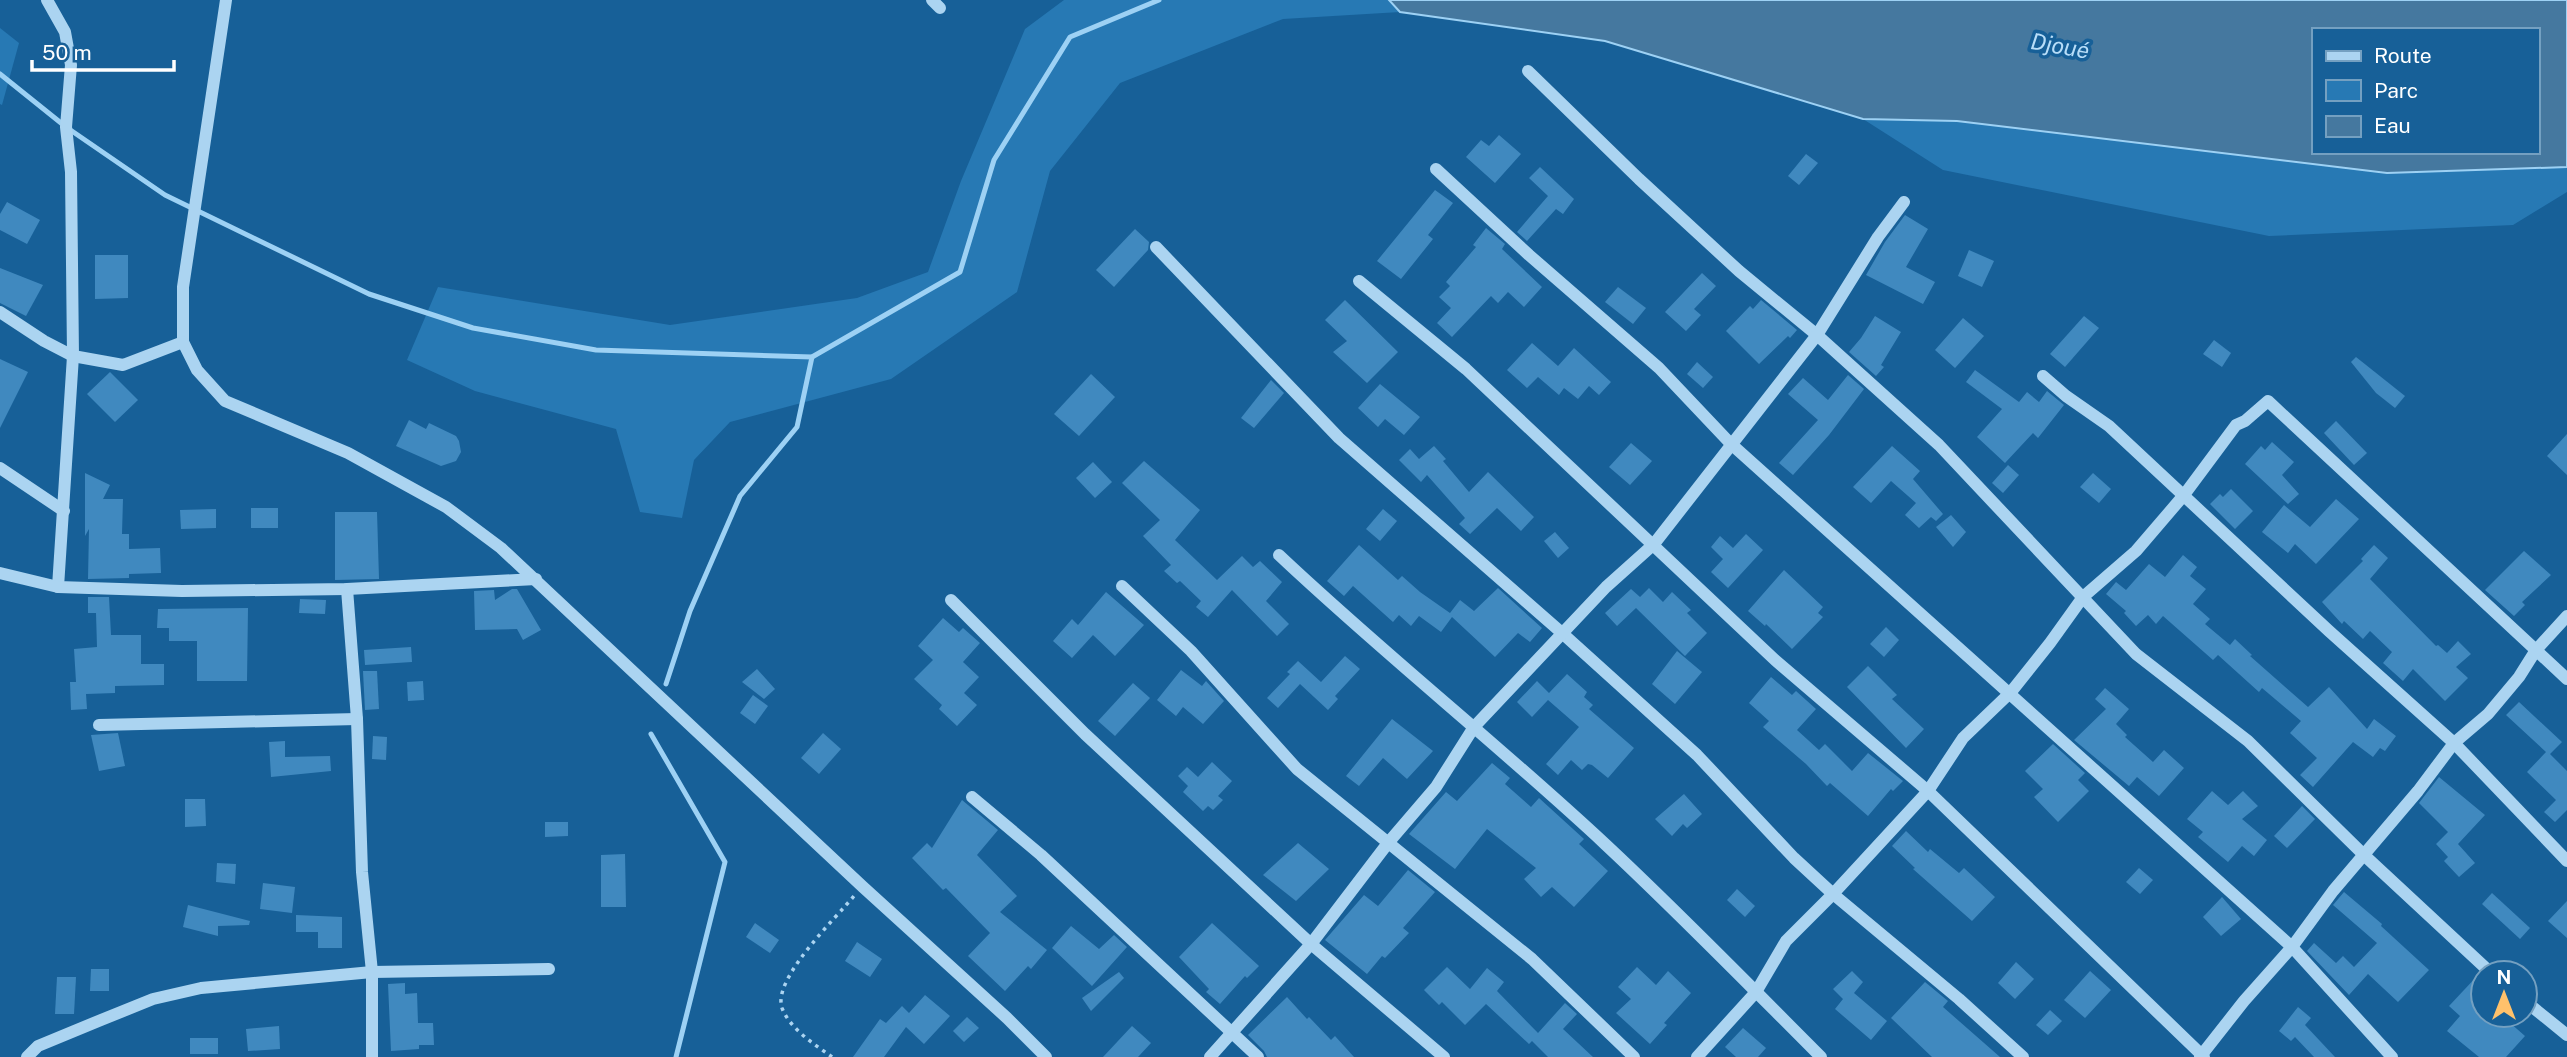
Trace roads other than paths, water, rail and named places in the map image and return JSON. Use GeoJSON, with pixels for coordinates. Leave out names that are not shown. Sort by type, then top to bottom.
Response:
{"type":"FeatureCollection","features":[{"type":"Feature","properties":{"kind":"street"},"geometry":{"type":"LineString","coordinates":[[47,0],[65,32],[71,65],[66,127],[71,173],[73,356],[58,587]]}},
{"type":"Feature","properties":{"kind":"street"},"geometry":{"type":"LineString","coordinates":[[226,0],[183,287],[183,342],[197,370],[225,401],[348,453],[425,496],[474,528],[536,579],[1046,1057]]}},
{"type":"Feature","properties":{"kind":"street"},"geometry":{"type":"LineString","coordinates":[[1528,71],[1739,271],[1817,335],[1939,445],[2136,654],[2248,741],[2365,856],[2476,959]]}},
{"type":"Feature","properties":{"kind":"street"},"geometry":{"type":"LineString","coordinates":[[1436,169],[1529,255],[1659,368],[1730,443],[2011,692],[2292,947],[2392,1057]]}},
{"type":"Feature","properties":{"kind":"street"},"geometry":{"type":"LineString","coordinates":[[1210,1057],[1311,944],[1388,843],[1436,787],[1475,727],[1606,587],[1654,544],[1730,443],[1817,335],[1878,237],[1904,202]]}},
{"type":"Feature","properties":{"kind":"street"},"geometry":{"type":"LineString","coordinates":[[1156,247],[1339,438],[1562,633],[1696,755],[1794,859],[2023,1057]]}},
{"type":"Feature","properties":{"kind":"street"},"geometry":{"type":"LineString","coordinates":[[1359,282],[1466,369],[1775,660],[1928,791],[2202,1056],[2454,743],[2488,714],[2519,677],[2536,650],[2567,616]]}},
{"type":"Feature","properties":{"kind":"street"},"geometry":{"type":"LineString","coordinates":[[0,312],[44,341],[73,356],[124,365],[183,342]]}},
{"type":"Feature","properties":{"kind":"street"},"geometry":{"type":"LineString","coordinates":[[2043,376],[2109,426],[2329,631],[2454,743],[2567,861]]}},
{"type":"Feature","properties":{"kind":"street"},"geometry":{"type":"LineString","coordinates":[[1697,1057],[1756,992],[1786,941],[1928,791],[1963,738],[2011,692],[2083,597],[2136,551],[2184,495],[2236,425],[2268,401],[2567,679]]}},
{"type":"Feature","properties":{"kind":"street"},"geometry":{"type":"LineString","coordinates":[[0,468],[64,511]]}},
{"type":"Feature","properties":{"kind":"street"},"geometry":{"type":"LineString","coordinates":[[1279,555],[1334,607],[1475,727],[1606,844],[1821,1057]]}},
{"type":"Feature","properties":{"kind":"street"},"geometry":{"type":"LineString","coordinates":[[0,573],[58,587],[182,591],[347,589],[536,579]]}},
{"type":"Feature","properties":{"kind":"street"},"geometry":{"type":"LineString","coordinates":[[1122,586],[1191,650],[1297,769],[1532,959],[1634,1057]]}},
{"type":"Feature","properties":{"kind":"street"},"geometry":{"type":"LineString","coordinates":[[347,589],[357,719],[362,872],[372,972],[372,1057]]}},
{"type":"Feature","properties":{"kind":"street"},"geometry":{"type":"LineString","coordinates":[[951,600],[1085,734],[1311,944],[1444,1057]]}},
{"type":"Feature","properties":{"kind":"street"},"geometry":{"type":"LineString","coordinates":[[99,725],[357,719]]}},
{"type":"Feature","properties":{"kind":"street"},"geometry":{"type":"LineString","coordinates":[[972,797],[1041,855],[1258,1057]]}},
{"type":"Feature","properties":{"kind":"street"},"geometry":{"type":"LineString","coordinates":[[27,1057],[38,1046],[153,999],[201,988],[372,972],[549,969]]}},
{"type":"Feature","properties":{"kind":"street"},"geometry":{"type":"LineString","coordinates":[[2539,1012],[2567,1035]]}},
{"type":"Feature","properties":{"kind":"water","name":"Djoué"},"geometry":{"type":"Polygon","coordinates":[[[1389,0],[2567,0],[2567,167],[2387,173],[1957,121],[1863,119],[1605,41],[1400,12],[1389,0]]]}},
{"type":"Feature","properties":{"kind":"waterway"},"geometry":{"type":"LineString","coordinates":[[0,74],[66,127],[165,195],[369,294],[473,328],[596,350],[812,357],[960,272],[994,160],[1070,37],[1159,0]]}},
{"type":"Feature","properties":{"kind":"waterway"},"geometry":{"type":"LineString","coordinates":[[666,684],[690,611],[740,496],[797,427],[812,357]]}},
{"type":"Feature","properties":{"kind":"waterway"},"geometry":{"type":"LineString","coordinates":[[651,734],[725,862],[676,1057]]}}]}
